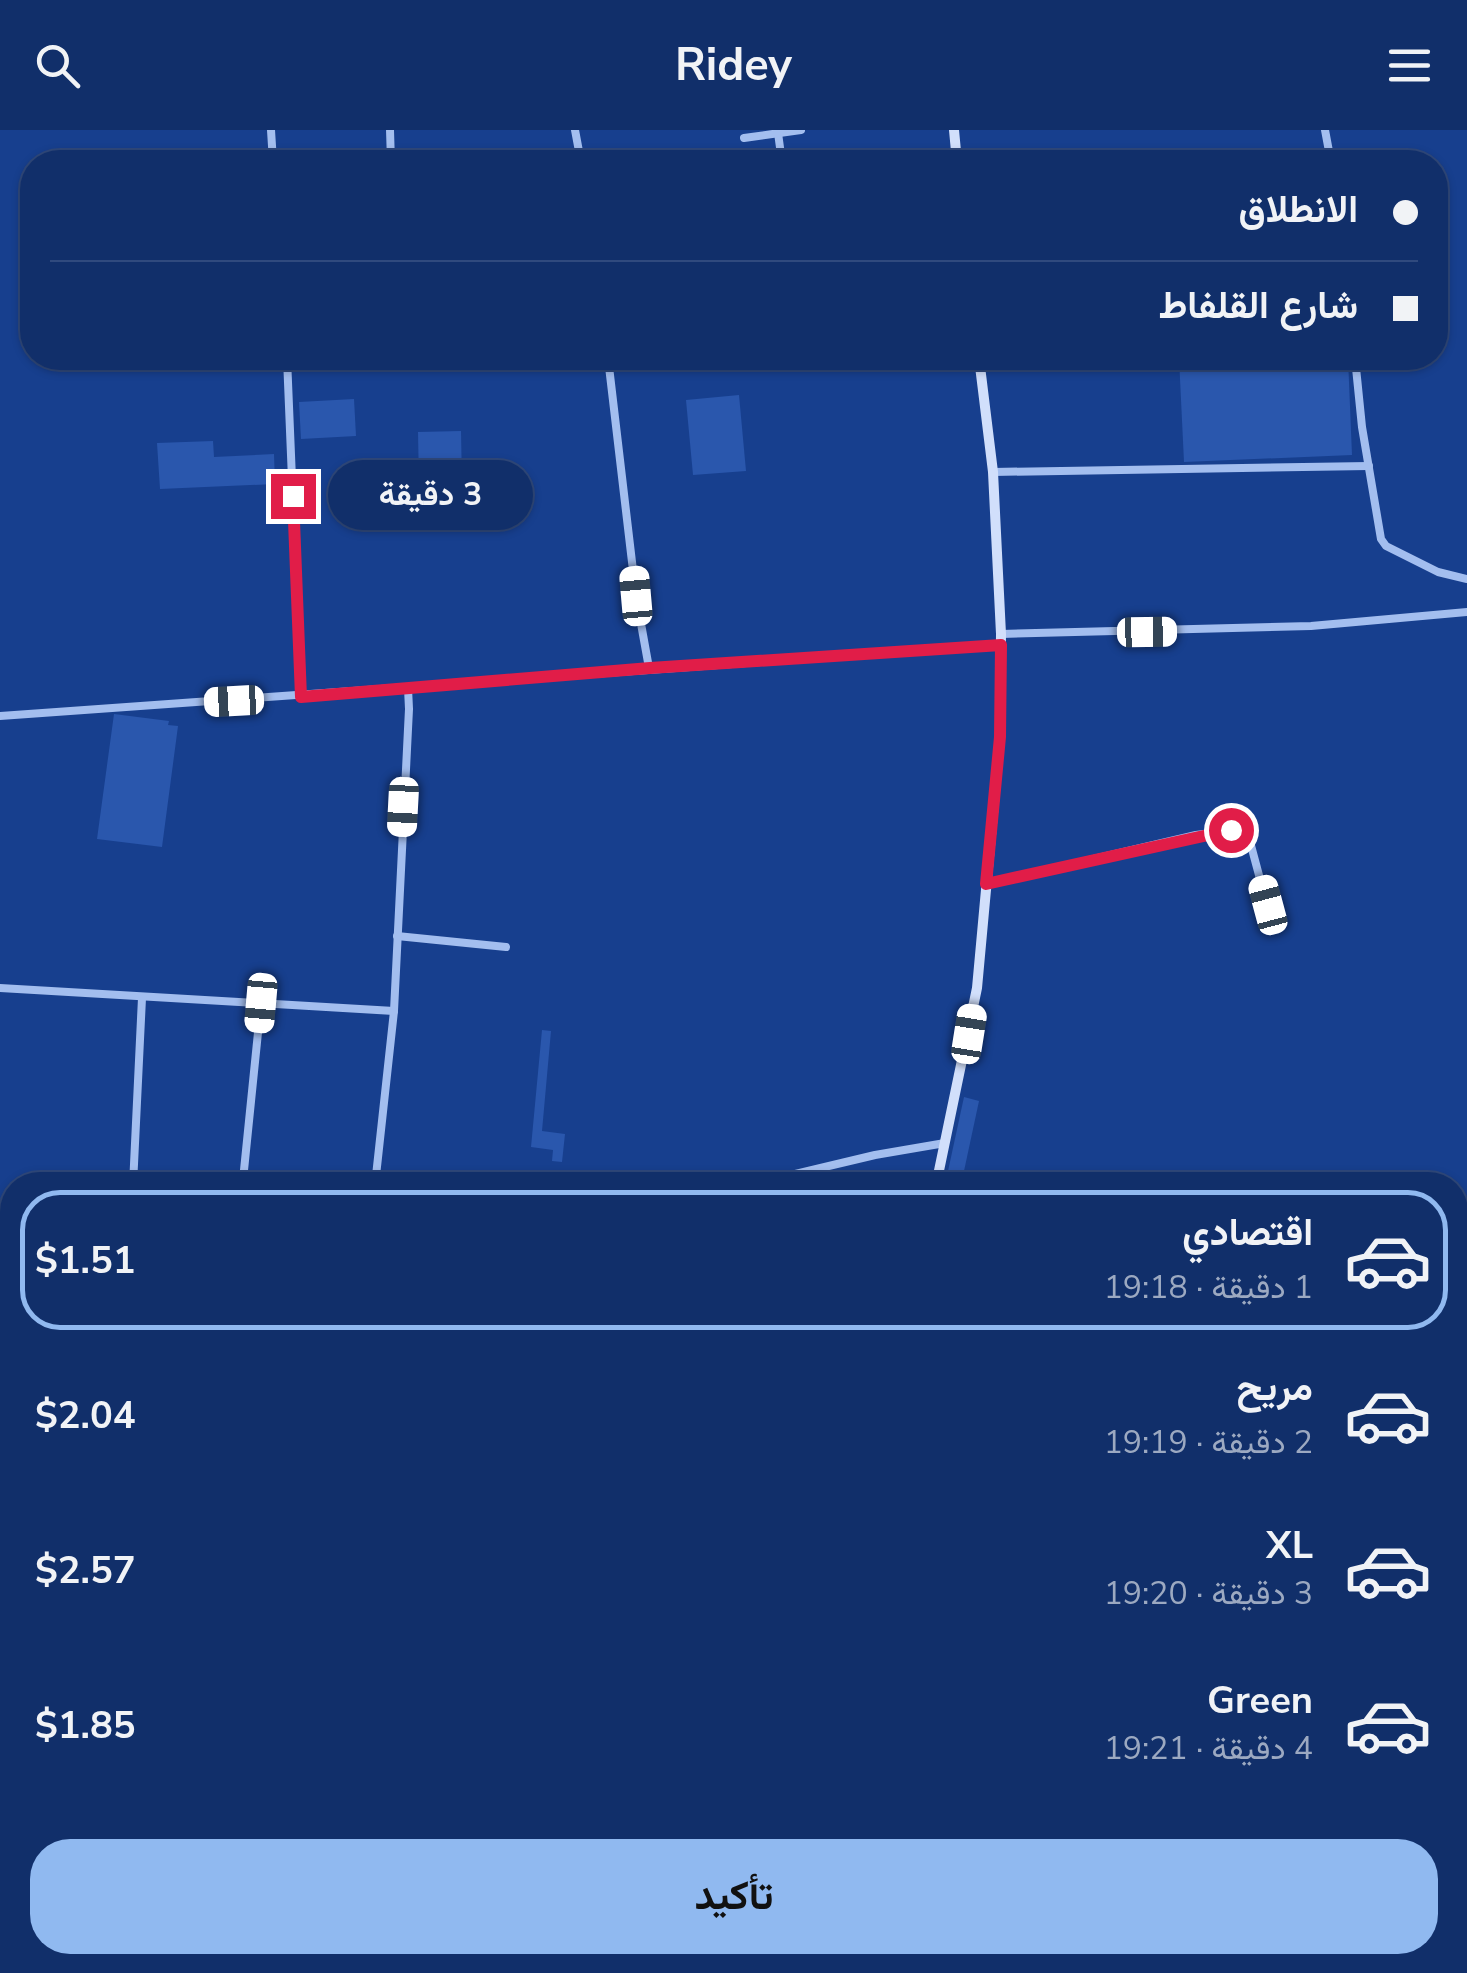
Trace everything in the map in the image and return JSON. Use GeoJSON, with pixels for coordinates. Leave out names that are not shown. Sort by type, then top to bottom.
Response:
{"type":"FeatureCollection","features":[{"type":"Feature","properties":{"kind":"street"},"geometry":{"type":"LineString","coordinates":[[744,138],[800,130]]}},
{"type":"Feature","properties":{"kind":"street"},"geometry":{"type":"LineString","coordinates":[[778,133],[780,150]]}},
{"type":"Feature","properties":{"kind":"street"},"geometry":{"type":"LineString","coordinates":[[288,370],[301,697]]}},
{"type":"Feature","properties":{"kind":"street"},"geometry":{"type":"LineString","coordinates":[[609,370],[636,596],[650,668]]}},
{"type":"Feature","properties":{"kind":"street"},"geometry":{"type":"LineString","coordinates":[[939,1172],[972,1019],[1000,737],[1001,640],[993,472],[980,370]]}},
{"type":"Feature","properties":{"kind":"street"},"geometry":{"type":"LineString","coordinates":[[1357,370],[1378,530],[1386,546],[1438,572],[1467,579]]}},
{"type":"Feature","properties":{"kind":"street"},"geometry":{"type":"LineString","coordinates":[[993,472],[1369,466]]}},
{"type":"Feature","properties":{"kind":"street"},"geometry":{"type":"LineString","coordinates":[[0,716],[301,697],[1001,640],[1311,626],[1467,612]]}},
{"type":"Feature","properties":{"kind":"street"},"geometry":{"type":"LineString","coordinates":[[376,1172],[394,1011],[408,688]]}},
{"type":"Feature","properties":{"kind":"street"},"geometry":{"type":"LineString","coordinates":[[986,884],[1235,829],[1244,831],[1249,838],[1268,905]]}},
{"type":"Feature","properties":{"kind":"street"},"geometry":{"type":"LineString","coordinates":[[397,936],[506,947]]}},
{"type":"Feature","properties":{"kind":"street"},"geometry":{"type":"LineString","coordinates":[[0,988],[394,1011]]}},
{"type":"Feature","properties":{"kind":"street"},"geometry":{"type":"LineString","coordinates":[[135,1172],[142,998]]}},
{"type":"Feature","properties":{"kind":"street"},"geometry":{"type":"LineString","coordinates":[[245,1172],[261,1003]]}},
{"type":"Feature","properties":{"kind":"street"},"geometry":{"type":"LineString","coordinates":[[804,1172],[945,1143]]}},
{"type":"Feature","properties":{"kind":"shaded area"},"geometry":{"type":"Polygon","coordinates":[[[1180,370],[1348,370],[1352,455],[1184,462],[1180,370]]]}},
{"type":"Feature","properties":{"kind":"shaded area"},"geometry":{"type":"Polygon","coordinates":[[[739,395],[746,471],[693,475],[686,400],[739,395]]]}},
{"type":"Feature","properties":{"kind":"shaded area"},"geometry":{"type":"Polygon","coordinates":[[[354,399],[356,436],[301,439],[299,402],[354,399]]]}},
{"type":"Feature","properties":{"kind":"shaded area"},"geometry":{"type":"Polygon","coordinates":[[[461,431],[462,483],[419,484],[418,432],[461,431]]]}},
{"type":"Feature","properties":{"kind":"shaded area"},"geometry":{"type":"Polygon","coordinates":[[[213,441],[214,457],[274,454],[275,484],[160,489],[157,443],[213,441]]]}},
{"type":"Feature","properties":{"kind":"shaded area"},"geometry":{"type":"Polygon","coordinates":[[[114,714],[169,721],[168,725],[178,726],[162,847],[97,839],[114,714]]]}},
{"type":"Feature","properties":{"kind":"shaded area"},"geometry":{"type":"Polygon","coordinates":[[[542,1030],[551,1031],[542,1131],[565,1134],[562,1162],[552,1161],[553,1150],[531,1147],[542,1030]]]}},
{"type":"Feature","properties":{"kind":"shaded area"},"geometry":{"type":"Polygon","coordinates":[[[964,1097],[979,1101],[964,1172],[948,1172],[964,1097]]]}},
{"type":"Feature","properties":{"kind":"route"},"geometry":{"type":"LineString","coordinates":[[293,496],[301,697],[650,668],[1001,645],[1000,737],[986,884],[1231,830]]}}]}
